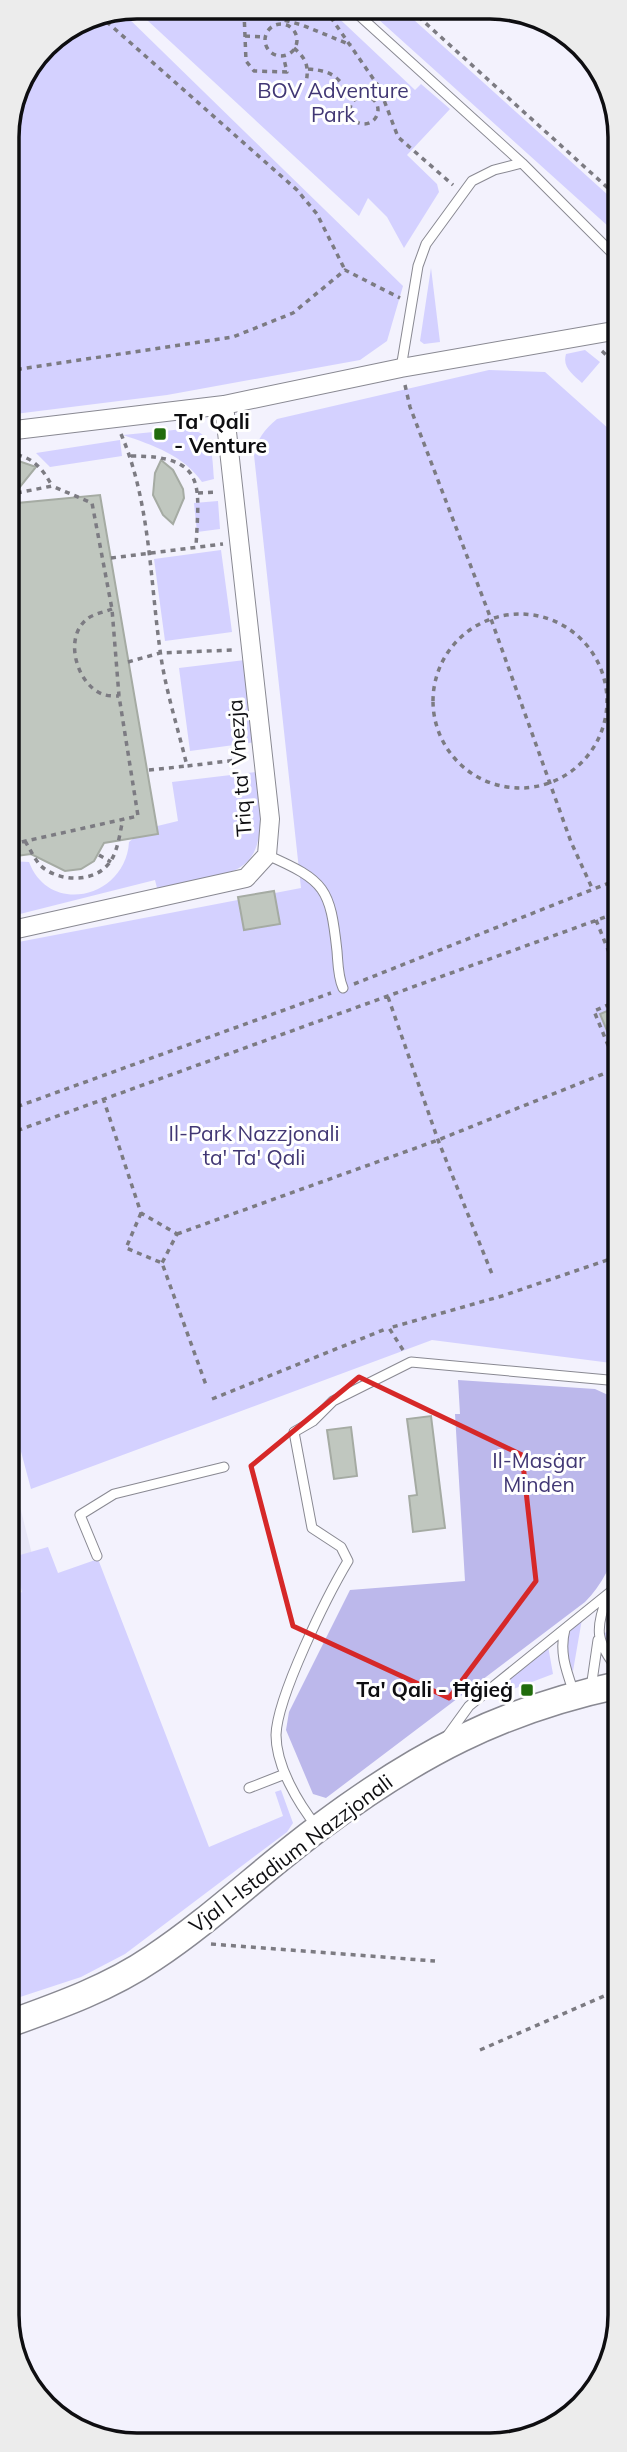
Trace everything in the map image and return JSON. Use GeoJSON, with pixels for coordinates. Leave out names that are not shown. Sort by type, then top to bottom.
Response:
{"type":"FeatureCollection","features":[{"type":"Feature","properties":{"kind":"main road","name":"Vjal l-Istadium Nazzjonali"},"geometry":{"type":"LineString","coordinates":[[19,2020],[112,1982],[153,1959],[318,1828],[440,1747],[535,1706],[607,1688]]}},
{"type":"Feature","properties":{"kind":"street"},"geometry":{"type":"LineString","coordinates":[[20,429],[224,405],[401,369],[608,332]]}},
{"type":"Feature","properties":{"kind":"street","name":"Triq ta' Vnezja"},"geometry":{"type":"LineString","coordinates":[[20,928],[246,878],[267,855],[270,819],[265,756],[224,405]]}},
{"type":"Feature","properties":{"kind":"lane"},"geometry":{"type":"LineString","coordinates":[[363,19],[522,163],[608,249]]}},
{"type":"Feature","properties":{"kind":"lane"},"geometry":{"type":"LineString","coordinates":[[401,369],[418,266],[426,244],[472,181],[494,170],[522,163]]}},
{"type":"Feature","properties":{"kind":"lane"},"geometry":{"type":"LineString","coordinates":[[267,855],[308,875],[329,897],[343,988]]}},
{"type":"Feature","properties":{"kind":"lane"},"geometry":{"type":"LineString","coordinates":[[318,1828],[285,1774],[276,1736],[282,1700],[348,1562],[341,1548],[312,1528],[294,1432],[313,1421],[333,1401],[411,1362],[607,1380]]}},
{"type":"Feature","properties":{"kind":"lane"},"geometry":{"type":"LineString","coordinates":[[97,1556],[80,1515],[114,1494],[224,1467]]}},
{"type":"Feature","properties":{"kind":"lane"},"geometry":{"type":"LineString","coordinates":[[440,1747],[469,1706],[607,1595]]}},
{"type":"Feature","properties":{"kind":"lane"},"geometry":{"type":"LineString","coordinates":[[582,1693],[598,1634],[599,1618],[607,1598]]}},
{"type":"Feature","properties":{"kind":"lane"},"geometry":{"type":"LineString","coordinates":[[565,1629],[561,1644],[563,1661],[582,1693]]}},
{"type":"Feature","properties":{"kind":"lane"},"geometry":{"type":"LineString","coordinates":[[598,1634],[607,1656]]}},
{"type":"Feature","properties":{"kind":"lane"},"geometry":{"type":"LineString","coordinates":[[249,1788],[285,1774]]}},
{"type":"Feature","properties":{"kind":"path"},"geometry":{"type":"LineString","coordinates":[[244,19],[246,61],[254,71],[269,74],[287,72],[283,55]]}},
{"type":"Feature","properties":{"kind":"path"},"geometry":{"type":"LineString","coordinates":[[282,19],[352,45]]}},
{"type":"Feature","properties":{"kind":"path"},"geometry":{"type":"LineString","coordinates":[[332,19],[379,87],[398,137],[463,193]]}},
{"type":"Feature","properties":{"kind":"path"},"geometry":{"type":"LineString","coordinates":[[421,19],[608,188]]}},
{"type":"Feature","properties":{"kind":"path"},"geometry":{"type":"LineString","coordinates":[[108,23],[297,190],[317,214],[345,270],[412,304]]}},
{"type":"Feature","properties":{"kind":"path"},"geometry":{"type":"LineString","coordinates":[[265,37],[272,26],[288,25],[295,33],[294,48]]}},
{"type":"Feature","properties":{"kind":"path"},"geometry":{"type":"LineString","coordinates":[[245,36],[265,37]]}},
{"type":"Feature","properties":{"kind":"path"},"geometry":{"type":"LineString","coordinates":[[265,37],[271,53],[283,55],[294,48]]}},
{"type":"Feature","properties":{"kind":"path"},"geometry":{"type":"LineString","coordinates":[[294,48],[305,58],[308,69],[306,83]]}},
{"type":"Feature","properties":{"kind":"path"},"geometry":{"type":"LineString","coordinates":[[308,69],[327,71],[340,80],[354,101]]}},
{"type":"Feature","properties":{"kind":"path"},"geometry":{"type":"LineString","coordinates":[[367,97],[375,102],[378,110],[373,121],[364,124],[356,121],[351,109],[354,101],[367,97]]}},
{"type":"Feature","properties":{"kind":"path"},"geometry":{"type":"LineString","coordinates":[[20,369],[233,337],[293,313],[345,270]]}},
{"type":"Feature","properties":{"kind":"path"},"geometry":{"type":"LineString","coordinates":[[401,369],[410,407],[491,619],[571,842],[592,888]]}},
{"type":"Feature","properties":{"kind":"path"},"geometry":{"type":"LineString","coordinates":[[115,419],[131,456],[149,552],[160,653],[187,766]]}},
{"type":"Feature","properties":{"kind":"path"},"geometry":{"type":"LineString","coordinates":[[131,456],[173,458],[193,475],[198,493],[196,547]]}},
{"type":"Feature","properties":{"kind":"path"},"geometry":{"type":"LineString","coordinates":[[20,458],[39,466],[52,486],[92,503],[112,609],[119,696],[138,816],[20,842]]}},
{"type":"Feature","properties":{"kind":"path"},"geometry":{"type":"LineString","coordinates":[[20,492],[52,486]]}},
{"type":"Feature","properties":{"kind":"path"},"geometry":{"type":"LineString","coordinates":[[111,558],[240,542]]}},
{"type":"Feature","properties":{"kind":"path"},"geometry":{"type":"LineString","coordinates":[[112,609],[86,620],[76,636],[75,649],[84,680],[102,694],[119,696]]}},
{"type":"Feature","properties":{"kind":"path"},"geometry":{"type":"LineString","coordinates":[[516,614],[538,615],[566,626],[588,645],[603,671],[607,713],[598,741],[585,760],[552,785],[519,788],[486,781],[460,764],[439,732],[433,701],[439,670],[446,654],[468,631],[491,619],[516,614]]}},
{"type":"Feature","properties":{"kind":"path"},"geometry":{"type":"LineString","coordinates":[[128,662],[160,653],[222,652]]}},
{"type":"Feature","properties":{"kind":"path"},"geometry":{"type":"LineString","coordinates":[[149,770],[239,759]]}},
{"type":"Feature","properties":{"kind":"path"},"geometry":{"type":"LineString","coordinates":[[25,841],[40,865],[63,877],[90,876],[111,862],[123,818]]}},
{"type":"Feature","properties":{"kind":"path"},"geometry":{"type":"LineString","coordinates":[[99,855],[111,862]]}},
{"type":"Feature","properties":{"kind":"path"},"geometry":{"type":"LineString","coordinates":[[20,1106],[343,988],[608,883]]}},
{"type":"Feature","properties":{"kind":"path"},"geometry":{"type":"LineString","coordinates":[[20,1130],[608,916]]}},
{"type":"Feature","properties":{"kind":"path"},"geometry":{"type":"LineString","coordinates":[[596,920],[608,949]]}},
{"type":"Feature","properties":{"kind":"path"},"geometry":{"type":"LineString","coordinates":[[388,997],[438,1140],[492,1274]]}},
{"type":"Feature","properties":{"kind":"path"},"geometry":{"type":"LineString","coordinates":[[608,1005],[594,1012],[608,1045]]}},
{"type":"Feature","properties":{"kind":"path"},"geometry":{"type":"LineString","coordinates":[[206,1385],[162,1263],[177,1234],[438,1140],[608,1074]]}},
{"type":"Feature","properties":{"kind":"path"},"geometry":{"type":"LineString","coordinates":[[103,1098],[141,1213],[177,1234]]}},
{"type":"Feature","properties":{"kind":"path"},"geometry":{"type":"LineString","coordinates":[[141,1213],[126,1248],[162,1263]]}},
{"type":"Feature","properties":{"kind":"path"},"geometry":{"type":"LineString","coordinates":[[212,1399],[389,1328],[502,1296],[607,1260]]}},
{"type":"Feature","properties":{"kind":"path"},"geometry":{"type":"LineString","coordinates":[[389,1328],[411,1362]]}},
{"type":"Feature","properties":{"kind":"path"},"geometry":{"type":"LineString","coordinates":[[193,1928],[205,1944],[436,1961]]}},
{"type":"Feature","properties":{"kind":"path"},"geometry":{"type":"LineString","coordinates":[[480,2050],[607,1995]]}},
{"type":"Feature","properties":{"kind":"highlighted area"},"geometry":{"type":"Polygon","coordinates":[[[359,1377],[522,1455],[536,1581],[449,1698],[293,1626],[251,1466],[359,1377]]]}},
{"type":"Feature","properties":{"kind":"shaded area"},"geometry":{"type":"Polygon","coordinates":[[[19,1504],[40,1586],[19,1593],[19,1504]]]}},
{"type":"Feature","properties":{"kind":"green space","name":"BOV Adventure Park"},"geometry":{"type":"Polygon","coordinates":[[[146,19],[340,19],[415,90],[421,84],[450,109],[407,155],[437,184],[439,192],[404,248],[387,217],[368,198],[359,216],[146,19]]]}},
{"type":"Feature","properties":{"kind":"green space"},"geometry":{"type":"Polygon","coordinates":[[[378,19],[413,19],[608,195],[608,226],[378,19]]]}},
{"type":"Feature","properties":{"kind":"green space"},"geometry":{"type":"Polygon","coordinates":[[[130,20],[403,286],[387,341],[360,360],[167,395],[20,413],[20,129],[23,106],[31,85],[59,48],[99,25],[130,20]]]}},
{"type":"Feature","properties":{"kind":"green space"},"geometry":{"type":"Polygon","coordinates":[[[431,268],[440,342],[424,344],[420,341],[431,268]]]}},
{"type":"Feature","properties":{"kind":"green space"},"geometry":{"type":"Polygon","coordinates":[[[585,350],[600,362],[582,383],[569,370],[565,359],[566,354],[585,350]]]}},
{"type":"Feature","properties":{"kind":"green space","name":"Il-Park Nazzjonali ta' Ta' Qali"},"geometry":{"type":"Polygon","coordinates":[[[489,370],[545,372],[608,428],[607,1363],[432,1340],[31,1489],[19,1446],[20,942],[301,888],[254,455],[259,439],[277,419],[489,370]]]}},
{"type":"Feature","properties":{"kind":"green space"},"geometry":{"type":"Polygon","coordinates":[[[184,429],[201,434],[210,445],[214,479],[202,482],[177,458],[123,435],[184,429]]]}},
{"type":"Feature","properties":{"kind":"green space"},"geometry":{"type":"Polygon","coordinates":[[[120,440],[122,456],[50,467],[36,453],[120,440]]]}},
{"type":"Feature","properties":{"kind":"green space"},"geometry":{"type":"Polygon","coordinates":[[[218,501],[220,529],[197,532],[194,503],[218,501]]]}},
{"type":"Feature","properties":{"kind":"green space"},"geometry":{"type":"Polygon","coordinates":[[[221,550],[232,632],[165,641],[154,559],[221,550]]]}},
{"type":"Feature","properties":{"kind":"green space"},"geometry":{"type":"Polygon","coordinates":[[[245,660],[256,742],[190,751],[179,668],[245,660]]]}},
{"type":"Feature","properties":{"kind":"green space"},"geometry":{"type":"Polygon","coordinates":[[[257,772],[260,831],[255,850],[246,863],[214,878],[157,888],[155,880],[20,914],[20,862],[29,862],[39,879],[53,890],[69,894],[86,893],[102,887],[115,876],[125,861],[129,842],[145,829],[178,821],[172,782],[257,772]]]}},
{"type":"Feature","properties":{"kind":"green space","name":"Il-Masġar Minden"},"geometry":{"type":"Polygon","coordinates":[[[458,1380],[595,1389],[607,1395],[607,1570],[585,1602],[326,1798],[313,1794],[286,1730],[289,1712],[350,1590],[465,1581],[455,1414],[460,1414],[458,1380]]]}},
{"type":"Feature","properties":{"kind":"green space"},"geometry":{"type":"Polygon","coordinates":[[[48,1547],[58,1573],[98,1559],[209,1847],[283,1816],[275,1792],[281,1790],[293,1823],[287,1832],[125,1954],[81,1977],[19,1997],[19,1593],[22,1592],[19,1555],[48,1547]]]}},
{"type":"Feature","properties":{"kind":"green space"},"geometry":{"type":"Polygon","coordinates":[[[582,1619],[573,1671],[566,1657],[566,1643],[571,1630],[582,1619]]]}},
{"type":"Feature","properties":{"kind":"green space"},"geometry":{"type":"Polygon","coordinates":[[[548,1646],[553,1674],[476,1703],[548,1646]]]}},
{"type":"Feature","properties":{"kind":"building"},"geometry":{"type":"Polygon","coordinates":[[[161,460],[173,470],[183,489],[184,498],[173,524],[163,515],[153,495],[155,473],[161,460]]]}},
{"type":"Feature","properties":{"kind":"building"},"geometry":{"type":"Polygon","coordinates":[[[20,461],[36,467],[20,487],[20,461]]]}},
{"type":"Feature","properties":{"kind":"building"},"geometry":{"type":"Polygon","coordinates":[[[100,495],[158,834],[104,843],[94,861],[81,869],[65,871],[31,854],[20,855],[20,503],[100,495]]]}},
{"type":"Feature","properties":{"kind":"building"},"geometry":{"type":"Polygon","coordinates":[[[274,891],[280,924],[244,930],[238,897],[274,891]]]}},
{"type":"Feature","properties":{"kind":"building"},"geometry":{"type":"Polygon","coordinates":[[[608,1011],[608,1032],[600,1014],[608,1011]]]}},
{"type":"Feature","properties":{"kind":"building"},"geometry":{"type":"Polygon","coordinates":[[[431,1416],[445,1528],[413,1532],[409,1496],[417,1495],[407,1419],[431,1416]]]}},
{"type":"Feature","properties":{"kind":"building"},"geometry":{"type":"Polygon","coordinates":[[[351,1427],[357,1476],[334,1479],[327,1430],[351,1427]]]}},
{"type":"Feature","properties":{"kind":"place","name":"Ta' Qali - Venture"},"geometry":{"type":"Point","coordinates":[160,434]}},
{"type":"Feature","properties":{"kind":"place","name":"Ta' Qali - Ħġieġ"},"geometry":{"type":"Point","coordinates":[527,1690]}}]}
